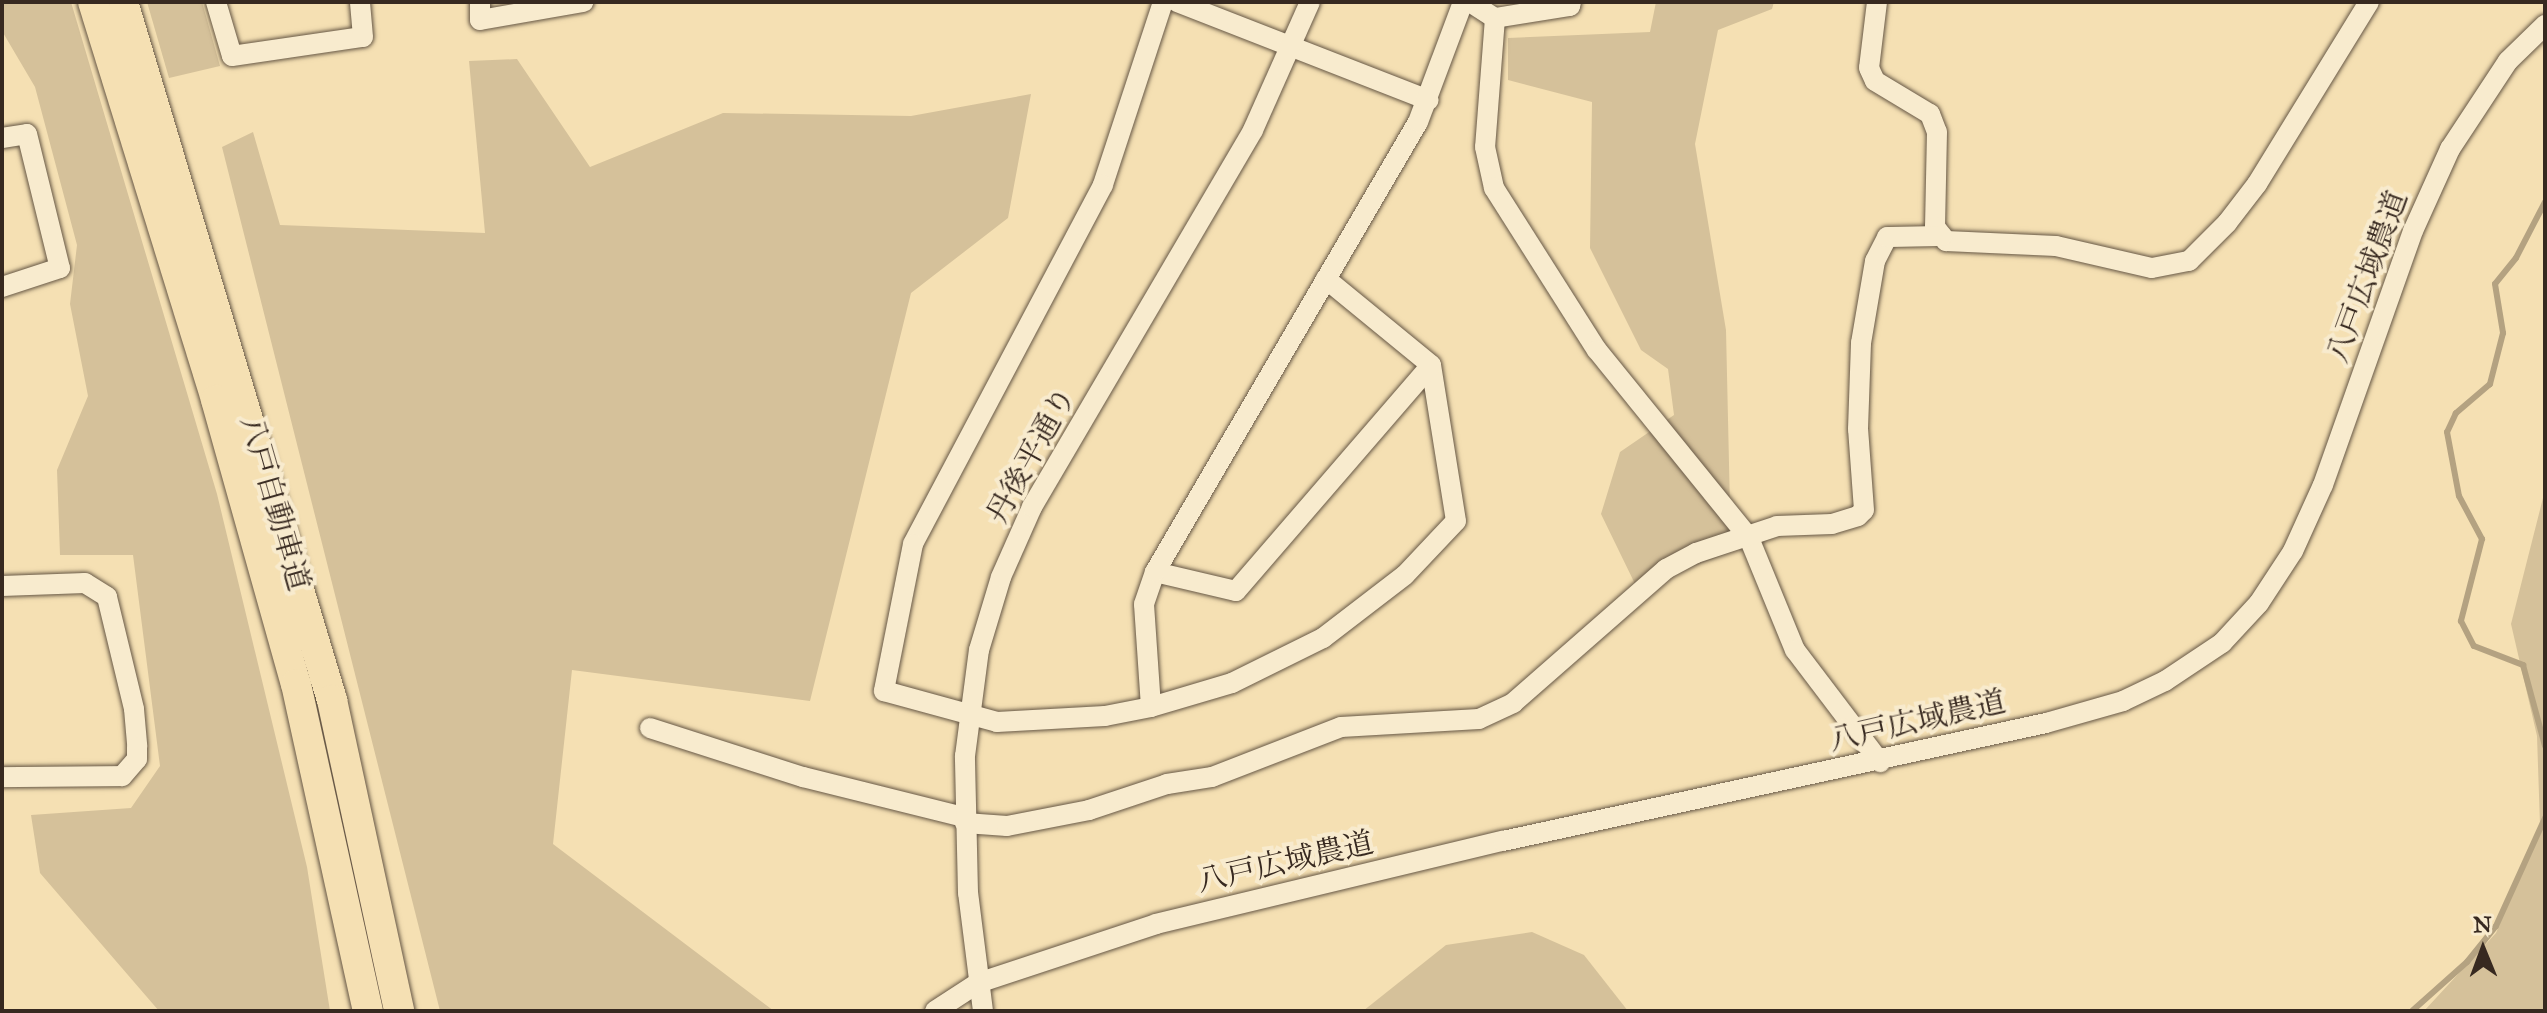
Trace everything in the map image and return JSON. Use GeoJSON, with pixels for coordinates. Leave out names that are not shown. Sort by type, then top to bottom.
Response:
{"type":"FeatureCollection","features":[{"type":"Feature","properties":{"kind":"highway","name":"八戸自動車道"},"geometry":{"type":"LineString","coordinates":[[93,2],[216,400],[296,684],[368,1011]]}},
{"type":"Feature","properties":{"kind":"highway","name":"八戸自動車道"},"geometry":{"type":"LineString","coordinates":[[123,2],[332,700],[399,1011]]}},
{"type":"Feature","properties":{"kind":"street"},"geometry":{"type":"LineString","coordinates":[[216,2],[232,56],[363,37],[360,2]]}},
{"type":"Feature","properties":{"kind":"street"},"geometry":{"type":"LineString","coordinates":[[480,2],[480,20],[583,2]]}},
{"type":"Feature","properties":{"kind":"street"},"geometry":{"type":"LineString","coordinates":[[1163,2],[1103,185],[913,544],[884,691],[968,718],[997,722],[1105,716],[1151,707],[1232,683],[1323,638],[1405,575],[1456,521],[1431,365],[1326,279]]}},
{"type":"Feature","properties":{"kind":"street"},"geometry":{"type":"LineString","coordinates":[[1177,2],[1429,100]]}},
{"type":"Feature","properties":{"kind":"street","name":"丹後平通り"},"geometry":{"type":"LineString","coordinates":[[983,1011],[965,820],[968,718],[979,650],[1001,577],[1032,507],[1253,130],[1310,2]]}},
{"type":"Feature","properties":{"kind":"street"},"geometry":{"type":"LineString","coordinates":[[1151,707],[1144,604],[1155,572],[1429,100],[1463,2]]}},
{"type":"Feature","properties":{"kind":"street"},"geometry":{"type":"LineString","coordinates":[[1470,2],[1495,18],[1571,2]]}},
{"type":"Feature","properties":{"kind":"street"},"geometry":{"type":"LineString","coordinates":[[1877,2],[1869,68],[1875,81],[1913,99],[1930,114],[1937,132],[1935,227],[1946,241],[2056,246],[2152,268],[2189,261],[2257,184],[2369,2]]}},
{"type":"Feature","properties":{"kind":"street"},"geometry":{"type":"LineString","coordinates":[[1495,18],[1485,147],[1494,188],[1597,350],[1749,538],[1795,650],[1880,762]]}},
{"type":"Feature","properties":{"kind":"street","name":"八戸広域農道"},"geometry":{"type":"LineString","coordinates":[[935,1011],[978,983],[1156,924],[1503,841],[1880,762],[2123,701],[2222,643],[2259,603],[2293,551],[2323,485],[2413,231],[2450,149],[2500,71],[2545,25]]}},
{"type":"Feature","properties":{"kind":"street"},"geometry":{"type":"LineString","coordinates":[[2,138],[27,134],[60,268],[2,287]]}},
{"type":"Feature","properties":{"kind":"street"},"geometry":{"type":"LineString","coordinates":[[650,728],[803,777],[965,820],[1007,826],[1089,810],[1167,784],[1212,777],[1341,727],[1479,719],[1513,703],[1666,569],[1696,553],[1749,538],[1777,526],[1832,524],[1864,510],[1858,429],[1861,343],[1875,261],[1887,237],[1942,236]]}},
{"type":"Feature","properties":{"kind":"street"},"geometry":{"type":"LineString","coordinates":[[1155,572],[1236,591],[1431,365]]}},
{"type":"Feature","properties":{"kind":"street"},"geometry":{"type":"LineString","coordinates":[[2,586],[85,583],[107,597],[134,709],[137,759],[122,776],[2,777]]}},
{"type":"Feature","properties":{"kind":"shaded area"},"geometry":{"type":"Polygon","coordinates":[[[2,2],[71,2],[217,494],[307,867],[330,1011],[159,1011],[40,873],[31,815],[131,808],[160,766],[133,555],[60,555],[57,470],[88,396],[70,304],[77,245],[35,87],[2,31],[2,2]]]}},
{"type":"Feature","properties":{"kind":"shaded area"},"geometry":{"type":"Polygon","coordinates":[[[147,2],[202,2],[220,66],[169,78],[147,2]]]}},
{"type":"Feature","properties":{"kind":"shaded area"},"geometry":{"type":"Polygon","coordinates":[[[1656,2],[1774,2],[1772,9],[1718,30],[1695,144],[1726,330],[1731,552],[1637,588],[1601,514],[1620,452],[1674,415],[1668,369],[1641,350],[1590,248],[1592,102],[1508,80],[1508,38],[1650,32],[1656,2]]]}},
{"type":"Feature","properties":{"kind":"shaded area"},"geometry":{"type":"Polygon","coordinates":[[[517,59],[590,167],[723,113],[911,116],[1031,94],[1008,218],[911,293],[810,701],[572,670],[553,844],[774,1011],[440,1011],[222,147],[253,132],[280,225],[485,233],[469,61],[517,59]]]}},
{"type":"Feature","properties":{"kind":"shaded area"},"geometry":{"type":"Polygon","coordinates":[[[2545,490],[2545,1011],[2424,1011],[2496,933],[2540,825],[2537,736],[2511,624],[2545,490]]]}},
{"type":"Feature","properties":{"kind":"shaded area"},"geometry":{"type":"Polygon","coordinates":[[[1532,932],[1584,955],[1628,1011],[1363,1011],[1446,945],[1532,932]]]}},
{"type":"Feature","properties":{"kind":"waterway"},"geometry":{"type":"LineString","coordinates":[[2545,202],[2516,258],[2495,284],[2503,333],[2490,384],[2456,413],[2447,432],[2459,496],[2482,539],[2461,621],[2474,646],[2523,665],[2545,746]]}},
{"type":"Feature","properties":{"kind":"waterway"},"geometry":{"type":"LineString","coordinates":[[2412,1011],[2467,962],[2496,926],[2545,818]]}}]}
